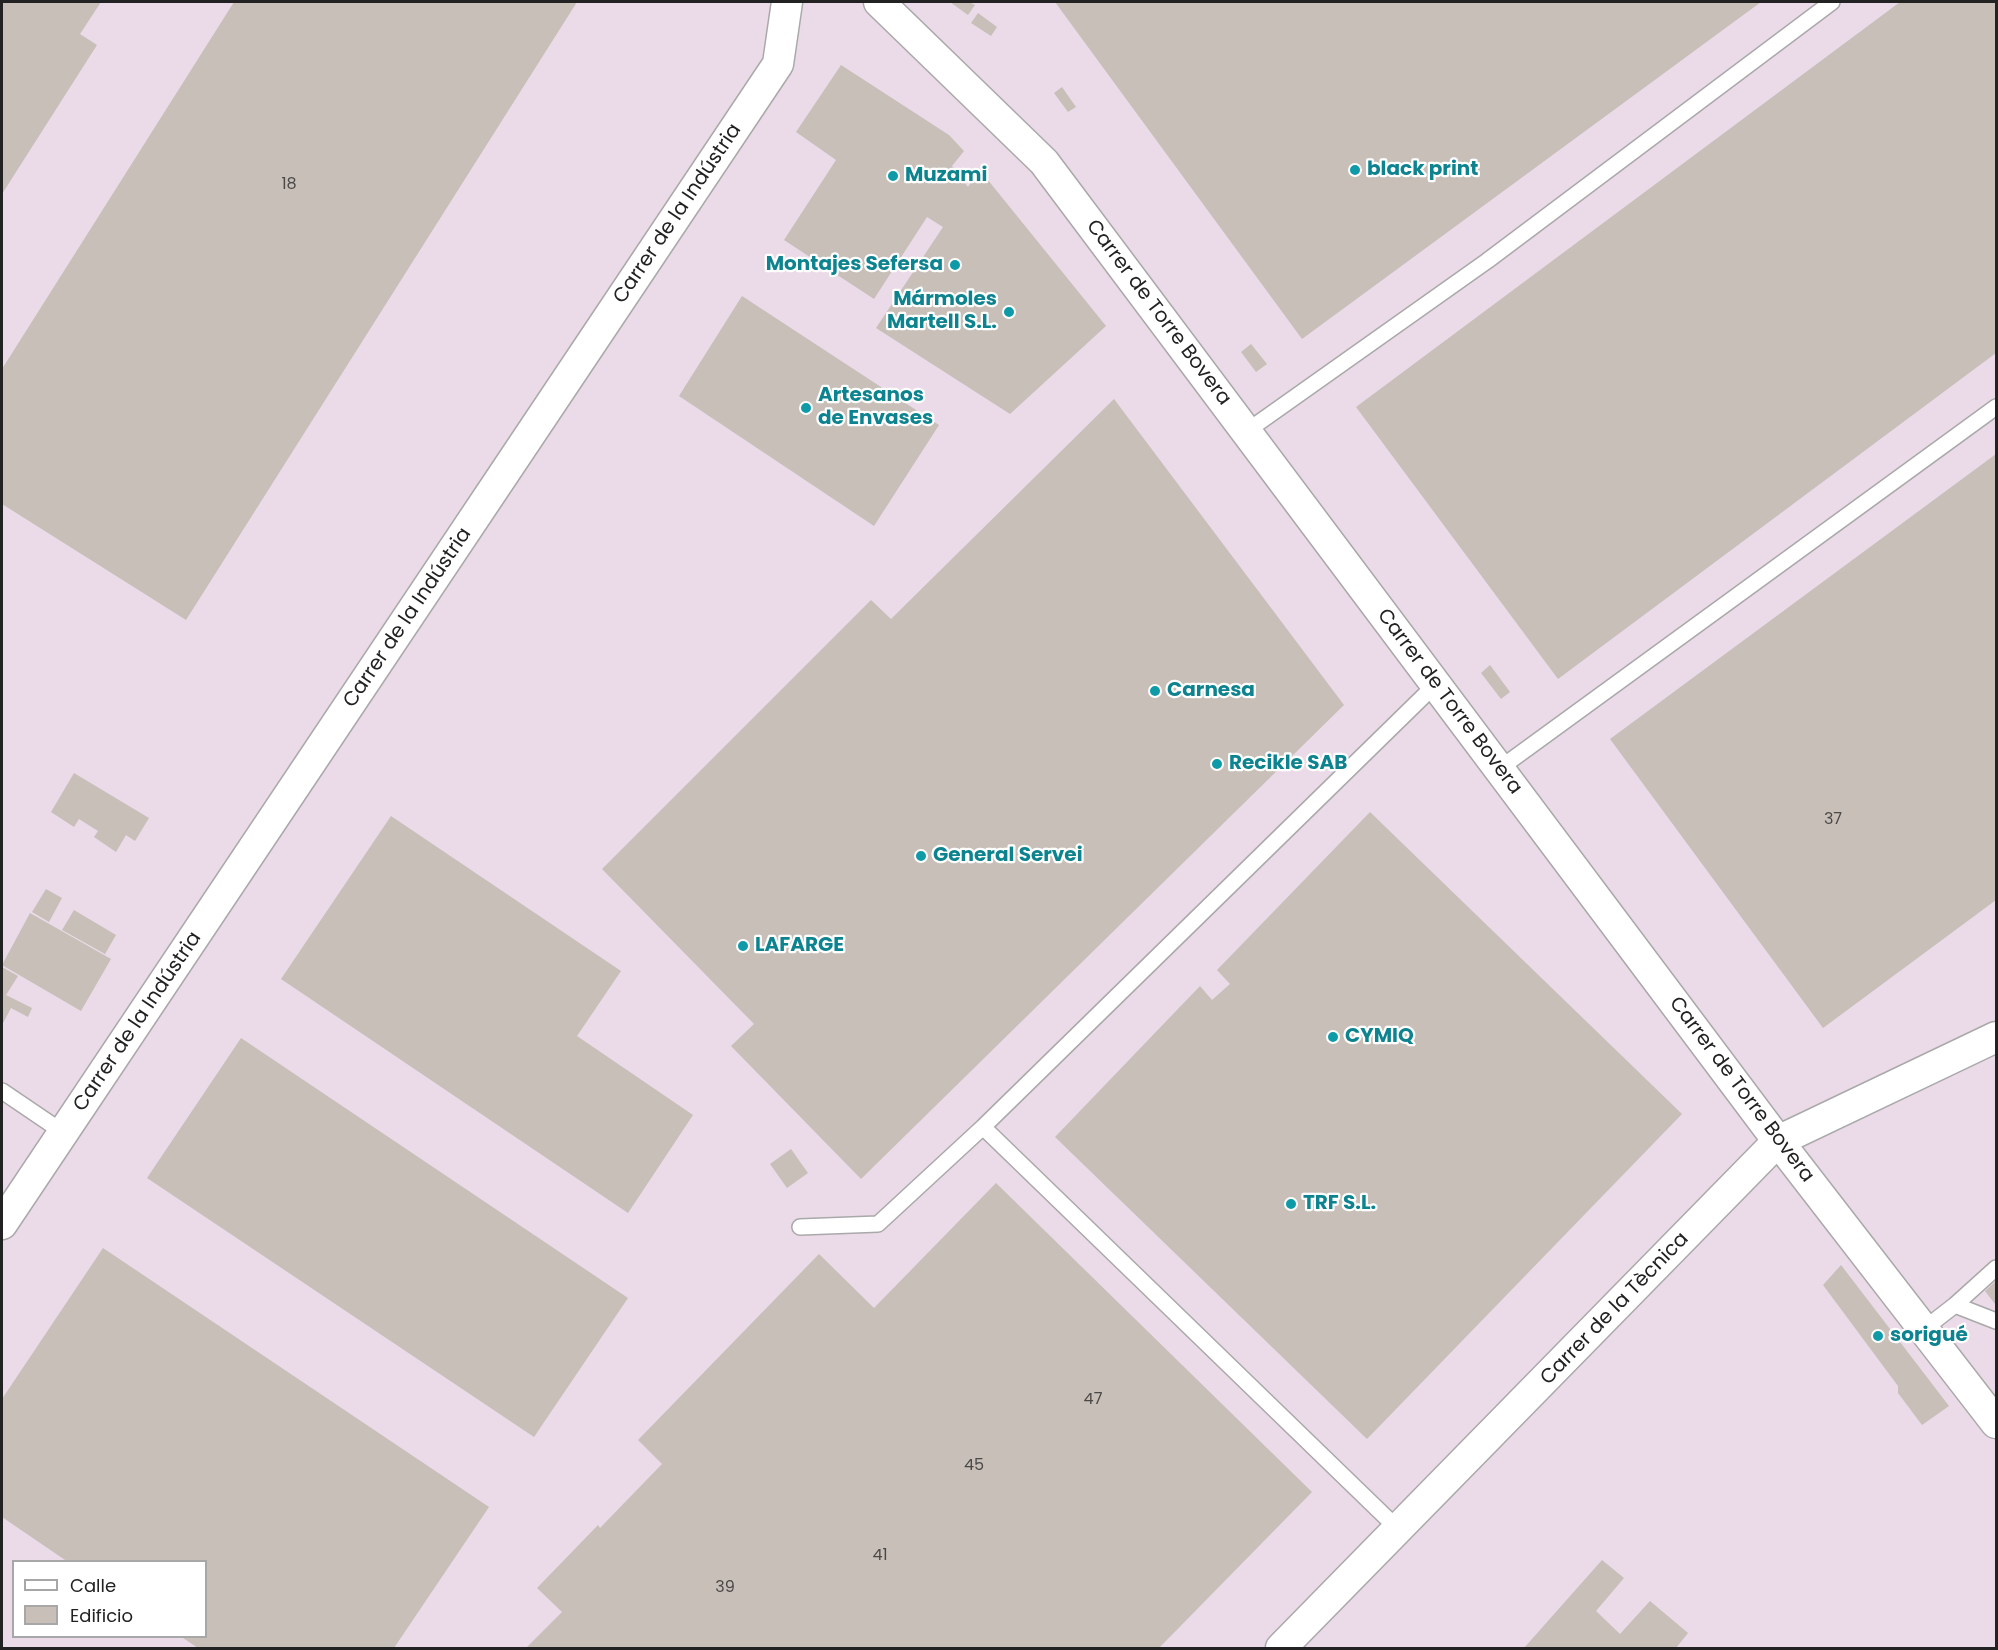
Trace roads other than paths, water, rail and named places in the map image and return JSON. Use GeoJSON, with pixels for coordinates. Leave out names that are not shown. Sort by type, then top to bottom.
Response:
{"type":"FeatureCollection","features":[{"type":"Feature","properties":{"kind":"street","name":"Carrer de la Indústria"},"geometry":{"type":"LineString","coordinates":[[2,1224],[778,64],[787,2]]}},
{"type":"Feature","properties":{"kind":"street","name":"Carrer de Torre Bovera"},"geometry":{"type":"LineString","coordinates":[[879,2],[1044,162],[1778,1141],[1996,1423]]}},
{"type":"Feature","properties":{"kind":"street","name":"Carrer de la Tècnica"},"geometry":{"type":"LineString","coordinates":[[1281,1648],[1778,1141],[1996,1037]]}},
{"type":"Feature","properties":{"kind":"lane"},"geometry":{"type":"LineString","coordinates":[[1247,431],[1487,261],[1832,2]]}},
{"type":"Feature","properties":{"kind":"lane"},"geometry":{"type":"LineString","coordinates":[[1499,769],[1996,407]]}},
{"type":"Feature","properties":{"kind":"lane"},"geometry":{"type":"LineString","coordinates":[[800,1227],[878,1224],[983,1127],[1436,684]]}},
{"type":"Feature","properties":{"kind":"lane"},"geometry":{"type":"LineString","coordinates":[[2,1091],[64,1133]]}},
{"type":"Feature","properties":{"kind":"lane"},"geometry":{"type":"LineString","coordinates":[[983,1127],[1398,1529]]}},
{"type":"Feature","properties":{"kind":"lane"},"geometry":{"type":"LineString","coordinates":[[1924,1329],[1996,1268]]}},
{"type":"Feature","properties":{"kind":"lane"},"geometry":{"type":"LineString","coordinates":[[1955,1305],[1996,1321]]}},
{"type":"Feature","properties":{"kind":"place","name":"black print"},"geometry":{"type":"Point","coordinates":[1355,170]}},
{"type":"Feature","properties":{"kind":"place","name":"Muzami"},"geometry":{"type":"Point","coordinates":[893,176]}},
{"type":"Feature","properties":{"kind":"place","name":"Montajes Sefersa"},"geometry":{"type":"Point","coordinates":[955,265]}},
{"type":"Feature","properties":{"kind":"place","name":"Mármoles Martell S.L."},"geometry":{"type":"Point","coordinates":[1009,312]}},
{"type":"Feature","properties":{"kind":"place","name":"Artesanos de Envases"},"geometry":{"type":"Point","coordinates":[806,408]}},
{"type":"Feature","properties":{"kind":"place","name":"Carnesa"},"geometry":{"type":"Point","coordinates":[1155,691]}},
{"type":"Feature","properties":{"kind":"place","name":"Recikle SAB"},"geometry":{"type":"Point","coordinates":[1217,764]}},
{"type":"Feature","properties":{"kind":"place","name":"General Servei"},"geometry":{"type":"Point","coordinates":[921,856]}},
{"type":"Feature","properties":{"kind":"place","name":"LAFARGE"},"geometry":{"type":"Point","coordinates":[743,946]}},
{"type":"Feature","properties":{"kind":"place","name":"CYMIQ"},"geometry":{"type":"Point","coordinates":[1333,1037]}},
{"type":"Feature","properties":{"kind":"place","name":"TRF S.L."},"geometry":{"type":"Point","coordinates":[1291,1204]}},
{"type":"Feature","properties":{"kind":"place","name":"sorigué"},"geometry":{"type":"Point","coordinates":[1878,1336]}}]}
